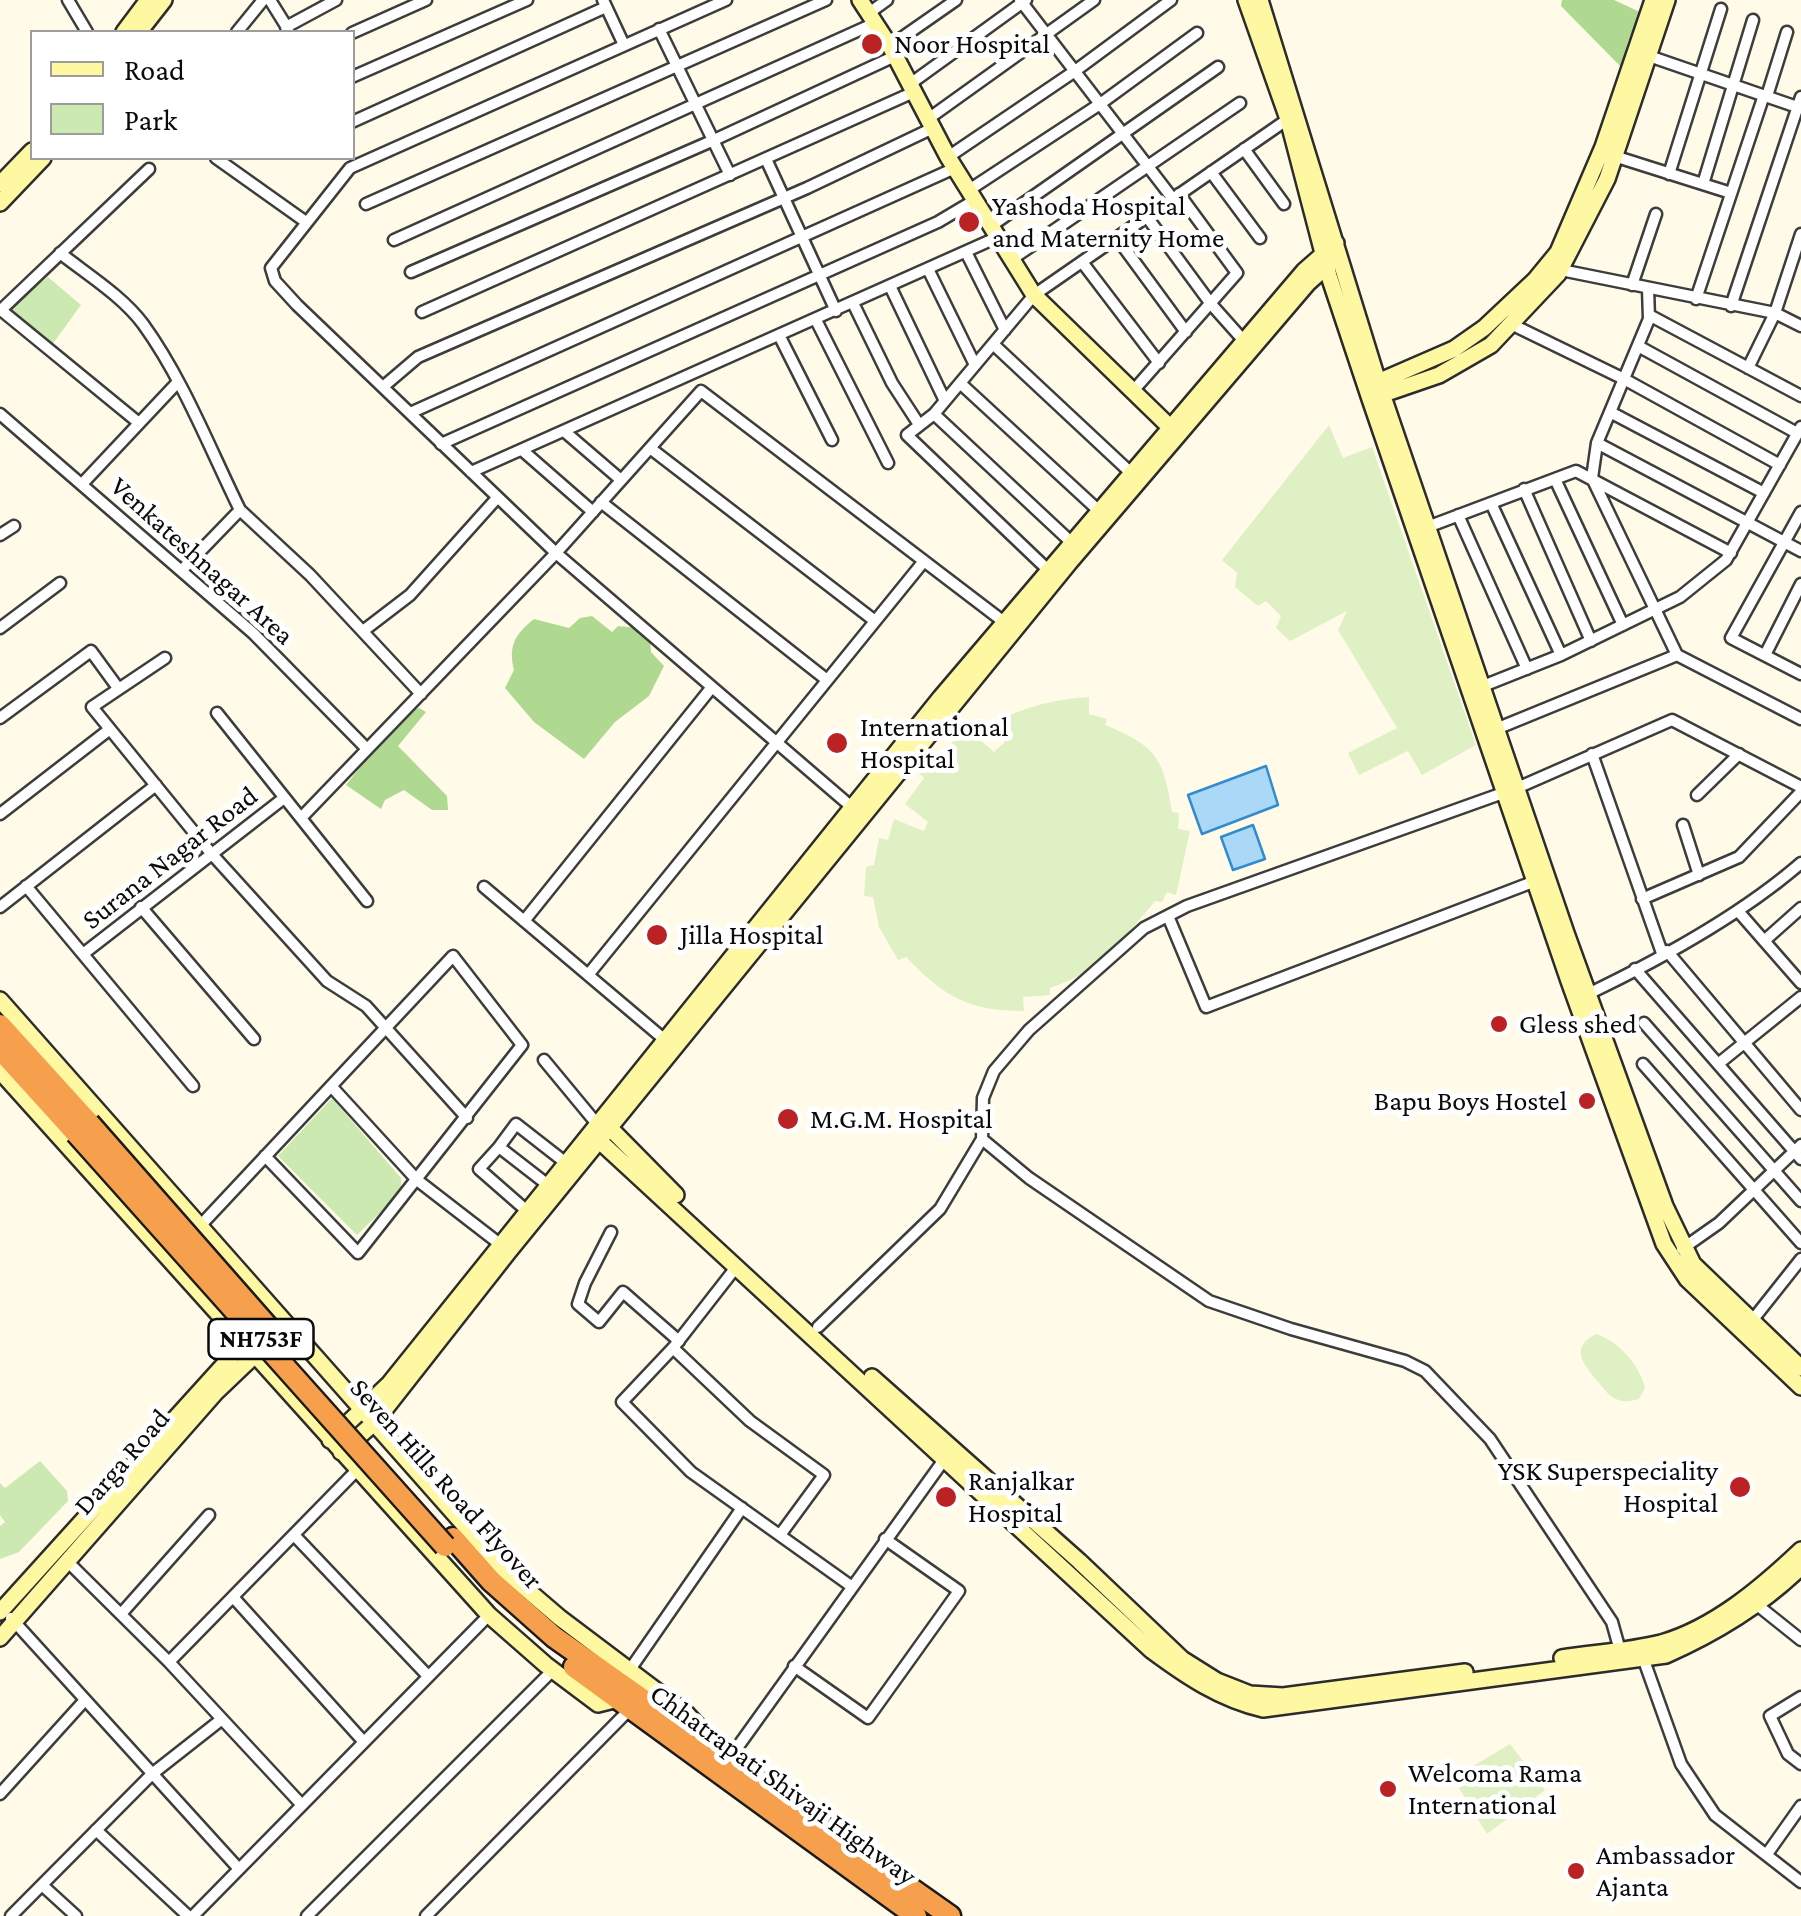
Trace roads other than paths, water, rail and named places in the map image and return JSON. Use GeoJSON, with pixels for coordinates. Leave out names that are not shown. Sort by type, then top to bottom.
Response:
{"type":"FeatureCollection","features":[{"type":"Feature","properties":{"kind":"highway","name":"Seven Hills Road Flyover"},"geometry":{"type":"LineString","coordinates":[[0,1026],[491,1581],[554,1637],[729,1759]]}},
{"type":"Feature","properties":{"kind":"highway","name":"Seven Hills Road Flyover"},"geometry":{"type":"LineString","coordinates":[[0,1049],[485,1591],[550,1650],[617,1698]]}},
{"type":"Feature","properties":{"kind":"highway","name":"Chhatrapati Shivaji Highway"},"geometry":{"type":"LineString","coordinates":[[617,1698],[916,1916]]}},
{"type":"Feature","properties":{"kind":"highway","name":"Chhatrapati Shivaji Highway"},"geometry":{"type":"LineString","coordinates":[[729,1759],[950,1916]]}},
{"type":"Feature","properties":{"kind":"street"},"geometry":{"type":"LineString","coordinates":[[68,0],[87,30]]}},
{"type":"Feature","properties":{"kind":"street"},"geometry":{"type":"LineString","coordinates":[[126,30],[148,0]]}},
{"type":"Feature","properties":{"kind":"street"},"geometry":{"type":"LineString","coordinates":[[141,30],[164,0]]}},
{"type":"Feature","properties":{"kind":"street"},"geometry":{"type":"LineString","coordinates":[[239,30],[266,0],[288,30],[336,0]]}},
{"type":"Feature","properties":{"kind":"street"},"geometry":{"type":"LineString","coordinates":[[355,32],[426,0]]}},
{"type":"Feature","properties":{"kind":"street"},"geometry":{"type":"LineString","coordinates":[[355,76],[527,0]]}},
{"type":"Feature","properties":{"kind":"street"},"geometry":{"type":"LineString","coordinates":[[726,0],[348,163],[271,268],[275,281],[556,553],[858,812]]}},
{"type":"Feature","properties":{"kind":"street"},"geometry":{"type":"LineString","coordinates":[[366,204],[826,0]]}},
{"type":"Feature","properties":{"kind":"street"},"geometry":{"type":"LineString","coordinates":[[394,240],[695,102],[887,0]]}},
{"type":"Feature","properties":{"kind":"street"},"geometry":{"type":"LineString","coordinates":[[411,272],[714,140],[893,51],[956,0]]}},
{"type":"Feature","properties":{"kind":"street"},"geometry":{"type":"LineString","coordinates":[[384,386],[418,357],[783,198],[931,124],[1094,0]]}},
{"type":"Feature","properties":{"kind":"street"},"geometry":{"type":"LineString","coordinates":[[410,413],[801,237],[952,162],[1171,0]]}},
{"type":"Feature","properties":{"kind":"street"},"geometry":{"type":"LineString","coordinates":[[1246,0],[1288,118],[1374,391],[1660,1231],[1801,1368]]}},
{"type":"Feature","properties":{"kind":"street"},"geometry":{"type":"LineString","coordinates":[[1260,0],[1331,254]]}},
{"type":"Feature","properties":{"kind":"street"},"geometry":{"type":"LineString","coordinates":[[1374,391],[1439,375],[1491,346],[1560,270],[1600,195],[1614,156],[1654,0]]}},
{"type":"Feature","properties":{"kind":"street"},"geometry":{"type":"LineString","coordinates":[[1374,391],[1454,349],[1484,328],[1535,280],[1558,252],[1666,0]]}},
{"type":"Feature","properties":{"kind":"street"},"geometry":{"type":"LineString","coordinates":[[422,312],[766,159],[912,88],[1022,1],[1148,166],[1237,273],[1133,391]]}},
{"type":"Feature","properties":{"kind":"street"},"geometry":{"type":"LineString","coordinates":[[355,121],[604,4],[624,45]]}},
{"type":"Feature","properties":{"kind":"street"},"geometry":{"type":"LineString","coordinates":[[1669,174],[1721,9]]}},
{"type":"Feature","properties":{"kind":"street"},"geometry":{"type":"LineString","coordinates":[[868,12],[952,162],[1034,295],[1174,432]]}},
{"type":"Feature","properties":{"kind":"street"},"geometry":{"type":"LineString","coordinates":[[1703,184],[1753,20]]}},
{"type":"Feature","properties":{"kind":"street"},"geometry":{"type":"LineString","coordinates":[[660,29],[730,175]]}},
{"type":"Feature","properties":{"kind":"street"},"geometry":{"type":"LineString","coordinates":[[441,444],[938,222],[1197,32]]}},
{"type":"Feature","properties":{"kind":"street"},"geometry":{"type":"LineString","coordinates":[[1696,298],[1787,32]]}},
{"type":"Feature","properties":{"kind":"street"},"geometry":{"type":"LineString","coordinates":[[1641,53],[1800,104],[1732,306]]}},
{"type":"Feature","properties":{"kind":"street"},"geometry":{"type":"LineString","coordinates":[[471,472],[966,252],[1218,67]]}},
{"type":"Feature","properties":{"kind":"street"},"geometry":{"type":"LineString","coordinates":[[1012,259],[1240,103]]}},
{"type":"Feature","properties":{"kind":"street"},"geometry":{"type":"LineString","coordinates":[[1047,569],[906,434],[934,414],[1034,295],[1288,118]]}},
{"type":"Feature","properties":{"kind":"street"},"geometry":{"type":"LineString","coordinates":[[1244,149],[1284,204]]}},
{"type":"Feature","properties":{"kind":"street"},"geometry":{"type":"LineString","coordinates":[[1,193],[30,154]]}},
{"type":"Feature","properties":{"kind":"street"},"geometry":{"type":"LineString","coordinates":[[1614,156],[1731,194]]}},
{"type":"Feature","properties":{"kind":"street"},"geometry":{"type":"LineString","coordinates":[[766,159],[836,311]]}},
{"type":"Feature","properties":{"kind":"street"},"geometry":{"type":"LineString","coordinates":[[1,193],[42,160]]}},
{"type":"Feature","properties":{"kind":"street"},"geometry":{"type":"LineString","coordinates":[[234,162],[306,222]]}},
{"type":"Feature","properties":{"kind":"street"},"geometry":{"type":"LineString","coordinates":[[139,424],[1,310],[149,169]]}},
{"type":"Feature","properties":{"kind":"street"},"geometry":{"type":"LineString","coordinates":[[1211,172],[1260,238]]}},
{"type":"Feature","properties":{"kind":"street"},"geometry":{"type":"LineString","coordinates":[[1632,285],[1656,214]]}},
{"type":"Feature","properties":{"kind":"street"},"geometry":{"type":"LineString","coordinates":[[1147,217],[1210,304],[1244,341]]}},
{"type":"Feature","properties":{"kind":"street"},"geometry":{"type":"LineString","coordinates":[[1748,368],[1775,313],[1801,234]]}},
{"type":"Feature","properties":{"kind":"street"},"geometry":{"type":"LineString","coordinates":[[1117,238],[1186,332]]}},
{"type":"Feature","properties":{"kind":"street"},"geometry":{"type":"LineString","coordinates":[[966,252],[1005,330]]}},
{"type":"Feature","properties":{"kind":"street"},"geometry":{"type":"LineString","coordinates":[[60,254],[118,299],[142,324],[177,383],[240,510],[363,630],[421,694]]}},
{"type":"Feature","properties":{"kind":"street"},"geometry":{"type":"LineString","coordinates":[[505,1248],[527,1211],[600,1129],[666,1040],[1068,563],[1244,341],[1331,254]]}},
{"type":"Feature","properties":{"kind":"street"},"geometry":{"type":"LineString","coordinates":[[335,1446],[369,1417],[858,812],[1047,569],[1331,254]]}},
{"type":"Feature","properties":{"kind":"street"},"geometry":{"type":"LineString","coordinates":[[1082,262],[1159,363]]}},
{"type":"Feature","properties":{"kind":"street"},"geometry":{"type":"LineString","coordinates":[[928,269],[975,365]]}},
{"type":"Feature","properties":{"kind":"street"},"geometry":{"type":"LineString","coordinates":[[1560,270],[1775,313],[1801,326]]}},
{"type":"Feature","properties":{"kind":"street"},"geometry":{"type":"LineString","coordinates":[[890,286],[945,401]]}},
{"type":"Feature","properties":{"kind":"street"},"geometry":{"type":"LineString","coordinates":[[1648,288],[1649,315],[1597,443],[1592,478],[1677,655],[1801,719]]}},
{"type":"Feature","properties":{"kind":"street"},"geometry":{"type":"LineString","coordinates":[[853,303],[892,383],[918,423]]}},
{"type":"Feature","properties":{"kind":"street"},"geometry":{"type":"LineString","coordinates":[[1649,315],[1801,396]]}},
{"type":"Feature","properties":{"kind":"street"},"geometry":{"type":"LineString","coordinates":[[816,320],[888,463]]}},
{"type":"Feature","properties":{"kind":"street"},"geometry":{"type":"LineString","coordinates":[[1511,324],[1624,379],[1780,464]]}},
{"type":"Feature","properties":{"kind":"street"},"geometry":{"type":"LineString","coordinates":[[780,336],[832,440]]}},
{"type":"Feature","properties":{"kind":"street"},"geometry":{"type":"LineString","coordinates":[[994,344],[1131,473]]}},
{"type":"Feature","properties":{"kind":"street"},"geometry":{"type":"LineString","coordinates":[[1476,688],[1561,655],[1680,598],[1726,560],[1799,430],[1638,346]]}},
{"type":"Feature","properties":{"kind":"street"},"geometry":{"type":"LineString","coordinates":[[82,484],[177,383]]}},
{"type":"Feature","properties":{"kind":"street"},"geometry":{"type":"LineString","coordinates":[[960,383],[1098,510]]}},
{"type":"Feature","properties":{"kind":"street"},"geometry":{"type":"LineString","coordinates":[[301,818],[556,553],[701,390],[1004,622]]}},
{"type":"Feature","properties":{"kind":"street"},"geometry":{"type":"LineString","coordinates":[[1610,412],[1764,494]]}},
{"type":"Feature","properties":{"kind":"street","name":"Venkateshnagar Area"},"geometry":{"type":"LineString","coordinates":[[0,414],[253,633],[367,749]]}},
{"type":"Feature","properties":{"kind":"street"},"geometry":{"type":"LineString","coordinates":[[934,414],[1071,542]]}},
{"type":"Feature","properties":{"kind":"street"},"geometry":{"type":"LineString","coordinates":[[564,431],[621,480]]}},
{"type":"Feature","properties":{"kind":"street"},"geometry":{"type":"LineString","coordinates":[[1597,443],[1801,550]]}},
{"type":"Feature","properties":{"kind":"street"},"geometry":{"type":"LineString","coordinates":[[650,448],[875,621]]}},
{"type":"Feature","properties":{"kind":"street"},"geometry":{"type":"LineString","coordinates":[[522,450],[593,512]]}},
{"type":"Feature","properties":{"kind":"street"},"geometry":{"type":"LineString","coordinates":[[1422,529],[1576,471],[1731,552]]}},
{"type":"Feature","properties":{"kind":"street"},"geometry":{"type":"LineString","coordinates":[[1555,479],[1623,625]]}},
{"type":"Feature","properties":{"kind":"street"},"geometry":{"type":"LineString","coordinates":[[1524,489],[1591,641]]}},
{"type":"Feature","properties":{"kind":"street"},"geometry":{"type":"LineString","coordinates":[[363,630],[410,595],[498,498]]}},
{"type":"Feature","properties":{"kind":"street"},"geometry":{"type":"LineString","coordinates":[[602,502],[827,680]]}},
{"type":"Feature","properties":{"kind":"street"},"geometry":{"type":"LineString","coordinates":[[1491,503],[1561,655]]}},
{"type":"Feature","properties":{"kind":"street"},"geometry":{"type":"LineString","coordinates":[[182,570],[240,510]]}},
{"type":"Feature","properties":{"kind":"street"},"geometry":{"type":"LineString","coordinates":[[1801,512],[1731,638],[1798,672],[1801,658]]}},
{"type":"Feature","properties":{"kind":"street"},"geometry":{"type":"LineString","coordinates":[[1458,516],[1527,669]]}},
{"type":"Feature","properties":{"kind":"street"},"geometry":{"type":"LineString","coordinates":[[0,535],[14,526]]}},
{"type":"Feature","properties":{"kind":"street"},"geometry":{"type":"LineString","coordinates":[[588,975],[924,561]]}},
{"type":"Feature","properties":{"kind":"street"},"geometry":{"type":"LineString","coordinates":[[0,628],[60,583]]}},
{"type":"Feature","properties":{"kind":"street"},"geometry":{"type":"LineString","coordinates":[[1764,655],[1801,584]]}},
{"type":"Feature","properties":{"kind":"street"},"geometry":{"type":"LineString","coordinates":[[0,718],[91,651],[118,688]]}},
{"type":"Feature","properties":{"kind":"street"},"geometry":{"type":"LineString","coordinates":[[1496,728],[1677,655]]}},
{"type":"Feature","properties":{"kind":"street"},"geometry":{"type":"LineString","coordinates":[[165,658],[92,707],[210,852],[327,981],[366,1006],[467,1118]]}},
{"type":"Feature","properties":{"kind":"street"},"geometry":{"type":"LineString","coordinates":[[524,921],[712,687]]}},
{"type":"Feature","properties":{"kind":"street"},"geometry":{"type":"LineString","coordinates":[[1476,688],[1496,728],[1511,790]]}},
{"type":"Feature","properties":{"kind":"street"},"geometry":{"type":"LineString","coordinates":[[217,713],[367,900]]}},
{"type":"Feature","properties":{"kind":"street"},"geometry":{"type":"LineString","coordinates":[[818,1327],[940,1209],[982,1139],[983,1098],[994,1071],[1029,1030],[1144,928],[1188,906],[1511,790],[1672,720],[1801,790],[1739,858],[1642,899]]}},
{"type":"Feature","properties":{"kind":"street"},"geometry":{"type":"LineString","coordinates":[[0,814],[110,729]]}},
{"type":"Feature","properties":{"kind":"street"},"geometry":{"type":"LineString","coordinates":[[1592,754],[1642,899],[1665,952],[1801,1110]]}},
{"type":"Feature","properties":{"kind":"street"},"geometry":{"type":"LineString","coordinates":[[1697,795],[1740,754]]}},
{"type":"Feature","properties":{"kind":"street"},"geometry":{"type":"LineString","coordinates":[[0,907],[156,785]]}},
{"type":"Feature","properties":{"kind":"street","name":"Surana Nagar Road"},"geometry":{"type":"LineString","coordinates":[[82,954],[284,798]]}},
{"type":"Feature","properties":{"kind":"street"},"geometry":{"type":"LineString","coordinates":[[1682,826],[1699,874]]}},
{"type":"Feature","properties":{"kind":"street"},"geometry":{"type":"LineString","coordinates":[[1582,996],[1738,911],[1801,863]]}},
{"type":"Feature","properties":{"kind":"street"},"geometry":{"type":"LineString","coordinates":[[1790,872],[1801,885]]}},
{"type":"Feature","properties":{"kind":"street"},"geometry":{"type":"LineString","coordinates":[[1168,916],[1206,1007],[1541,879]]}},
{"type":"Feature","properties":{"kind":"street"},"geometry":{"type":"LineString","coordinates":[[26,886],[193,1086]]}},
{"type":"Feature","properties":{"kind":"street"},"geometry":{"type":"LineString","coordinates":[[484,888],[666,1040]]}},
{"type":"Feature","properties":{"kind":"street"},"geometry":{"type":"LineString","coordinates":[[141,907],[254,1038]]}},
{"type":"Feature","properties":{"kind":"street"},"geometry":{"type":"LineString","coordinates":[[1764,942],[1801,908]]}},
{"type":"Feature","properties":{"kind":"street"},"geometry":{"type":"LineString","coordinates":[[1738,911],[1801,984]]}},
{"type":"Feature","properties":{"kind":"street"},"geometry":{"type":"LineString","coordinates":[[200,1226],[265,1156],[453,956],[522,1046],[358,1252],[265,1156]]}},
{"type":"Feature","properties":{"kind":"street"},"geometry":{"type":"LineString","coordinates":[[1634,968],[1799,1152],[1774,1170],[1720,1223],[1678,1251]]}},
{"type":"Feature","properties":{"kind":"street"},"geometry":{"type":"LineString","coordinates":[[1718,1064],[1801,998]]}},
{"type":"Feature","properties":{"kind":"street"},"geometry":{"type":"LineString","coordinates":[[0,1000],[504,1570],[560,1618],[686,1712],[729,1759],[948,1453]]}},
{"type":"Feature","properties":{"kind":"street"},"geometry":{"type":"LineString","coordinates":[[1644,1023],[1801,1201]]}},
{"type":"Feature","properties":{"kind":"street"},"geometry":{"type":"LineString","coordinates":[[544,1060],[600,1129],[737,1266],[948,1453]]}},
{"type":"Feature","properties":{"kind":"street"},"geometry":{"type":"LineString","coordinates":[[1643,1064],[1801,1244]]}},
{"type":"Feature","properties":{"kind":"street"},"geometry":{"type":"LineString","coordinates":[[0,1071],[489,1615],[598,1704],[617,1698]]}},
{"type":"Feature","properties":{"kind":"street"},"geometry":{"type":"LineString","coordinates":[[331,1086],[417,1180],[505,1248]]}},
{"type":"Feature","properties":{"kind":"street"},"geometry":{"type":"LineString","coordinates":[[527,1211],[479,1169],[516,1124],[566,1164]]}},
{"type":"Feature","properties":{"kind":"street"},"geometry":{"type":"LineString","coordinates":[[600,1129],[818,1327],[1054,1562],[1178,1664],[1238,1704],[1263,1709],[1621,1654],[1666,1654],[1710,1635],[1801,1567]]}},
{"type":"Feature","properties":{"kind":"street"},"geometry":{"type":"LineString","coordinates":[[982,1139],[1029,1178],[1209,1301],[1405,1361],[1425,1372],[1490,1438],[1612,1622],[1621,1654]]}},
{"type":"Feature","properties":{"kind":"street"},"geometry":{"type":"LineString","coordinates":[[498,1146],[548,1185]]}},
{"type":"Feature","properties":{"kind":"street"},"geometry":{"type":"LineString","coordinates":[[611,1232],[578,1304],[599,1322],[624,1292],[750,1421],[824,1475],[780,1535]]}},
{"type":"Feature","properties":{"kind":"street"},"geometry":{"type":"LineString","coordinates":[[1678,1251],[1688,1279],[1801,1387]]}},
{"type":"Feature","properties":{"kind":"street"},"geometry":{"type":"LineString","coordinates":[[1752,1322],[1801,1259]]}},
{"type":"Feature","properties":{"kind":"street"},"geometry":{"type":"LineString","coordinates":[[737,1266],[676,1345],[622,1402],[691,1472],[851,1586]]}},
{"type":"Feature","properties":{"kind":"street","name":"Darga Road"},"geometry":{"type":"LineString","coordinates":[[0,1638],[6,1614],[281,1318]]}},
{"type":"Feature","properties":{"kind":"street","name":"Darga Road"},"geometry":{"type":"LineString","coordinates":[[6,1614],[68,1562],[249,1349]]}},
{"type":"Feature","properties":{"kind":"street"},"geometry":{"type":"LineString","coordinates":[[169,1662],[357,1470]]}},
{"type":"Feature","properties":{"kind":"street"},"geometry":{"type":"LineString","coordinates":[[630,1671],[742,1508]]}},
{"type":"Feature","properties":{"kind":"street"},"geometry":{"type":"LineString","coordinates":[[121,1614],[210,1515]]}},
{"type":"Feature","properties":{"kind":"street"},"geometry":{"type":"LineString","coordinates":[[294,1535],[428,1676]]}},
{"type":"Feature","properties":{"kind":"street"},"geometry":{"type":"LineString","coordinates":[[794,1666],[868,1718],[958,1591],[885,1539]]}},
{"type":"Feature","properties":{"kind":"street"},"geometry":{"type":"LineString","coordinates":[[1640,1652],[1694,1632],[1773,1576],[1801,1550]]}},
{"type":"Feature","properties":{"kind":"street"},"geometry":{"type":"LineString","coordinates":[[68,1562],[169,1662],[301,1804]]}},
{"type":"Feature","properties":{"kind":"street"},"geometry":{"type":"LineString","coordinates":[[233,1596],[364,1742]]}},
{"type":"Feature","properties":{"kind":"street"},"geometry":{"type":"LineString","coordinates":[[1756,1604],[1801,1640]]}},
{"type":"Feature","properties":{"kind":"street"},"geometry":{"type":"LineString","coordinates":[[6,1614],[238,1868]]}},
{"type":"Feature","properties":{"kind":"street"},"geometry":{"type":"LineString","coordinates":[[96,1830],[191,1916],[489,1615]]}},
{"type":"Feature","properties":{"kind":"street"},"geometry":{"type":"LineString","coordinates":[[1640,1652],[1681,1764],[1715,1815],[1801,1882]]}},
{"type":"Feature","properties":{"kind":"street"},"geometry":{"type":"LineString","coordinates":[[307,1916],[553,1670]]}},
{"type":"Feature","properties":{"kind":"street"},"geometry":{"type":"LineString","coordinates":[[1801,1697],[1770,1716],[1788,1754],[1801,1764]]}},
{"type":"Feature","properties":{"kind":"street"},"geometry":{"type":"LineString","coordinates":[[426,1916],[617,1698]]}},
{"type":"Feature","properties":{"kind":"street"},"geometry":{"type":"LineString","coordinates":[[0,1794],[85,1700]]}},
{"type":"Feature","properties":{"kind":"street"},"geometry":{"type":"LineString","coordinates":[[11,1916],[152,1774],[222,1718]]}},
{"type":"Feature","properties":{"kind":"street"},"geometry":{"type":"LineString","coordinates":[[1767,1854],[1801,1806]]}},
{"type":"Feature","properties":{"kind":"street"},"geometry":{"type":"LineString","coordinates":[[42,1885],[76,1916]]}},
{"type":"Feature","properties":{"kind":"water"},"geometry":{"type":"Polygon","coordinates":[[[1266,766],[1278,805],[1202,834],[1188,795],[1266,766]]]}},
{"type":"Feature","properties":{"kind":"water"},"geometry":{"type":"Polygon","coordinates":[[[1253,825],[1265,859],[1233,870],[1221,837],[1253,825]]]}},
{"type":"Feature","properties":{"kind":"place","name":"Noor Hospital"},"geometry":{"type":"Point","coordinates":[872,44]}},
{"type":"Feature","properties":{"kind":"place","name":"Yashoda Hospital and Maternity Home"},"geometry":{"type":"Point","coordinates":[969,222]}},
{"type":"Feature","properties":{"kind":"place","name":"International Hospital"},"geometry":{"type":"Point","coordinates":[837,743]}},
{"type":"Feature","properties":{"kind":"place","name":"Jilla Hospital"},"geometry":{"type":"Point","coordinates":[657,935]}},
{"type":"Feature","properties":{"kind":"place","name":"Gless shed"},"geometry":{"type":"Point","coordinates":[1499,1024]}},
{"type":"Feature","properties":{"kind":"place","name":"Bapu Boys Hostel"},"geometry":{"type":"Point","coordinates":[1587,1101]}},
{"type":"Feature","properties":{"kind":"place","name":"M.G.M. Hospital"},"geometry":{"type":"Point","coordinates":[788,1119]}},
{"type":"Feature","properties":{"kind":"place","name":"YSK Superspeciality Hospital"},"geometry":{"type":"Point","coordinates":[1740,1487]}},
{"type":"Feature","properties":{"kind":"place","name":"Ranjalkar Hospital"},"geometry":{"type":"Point","coordinates":[946,1497]}},
{"type":"Feature","properties":{"kind":"place","name":"Welcoma Rama International"},"geometry":{"type":"Point","coordinates":[1388,1789]}},
{"type":"Feature","properties":{"kind":"place","name":"Ambassador Ajanta"},"geometry":{"type":"Point","coordinates":[1576,1871]}}]}
